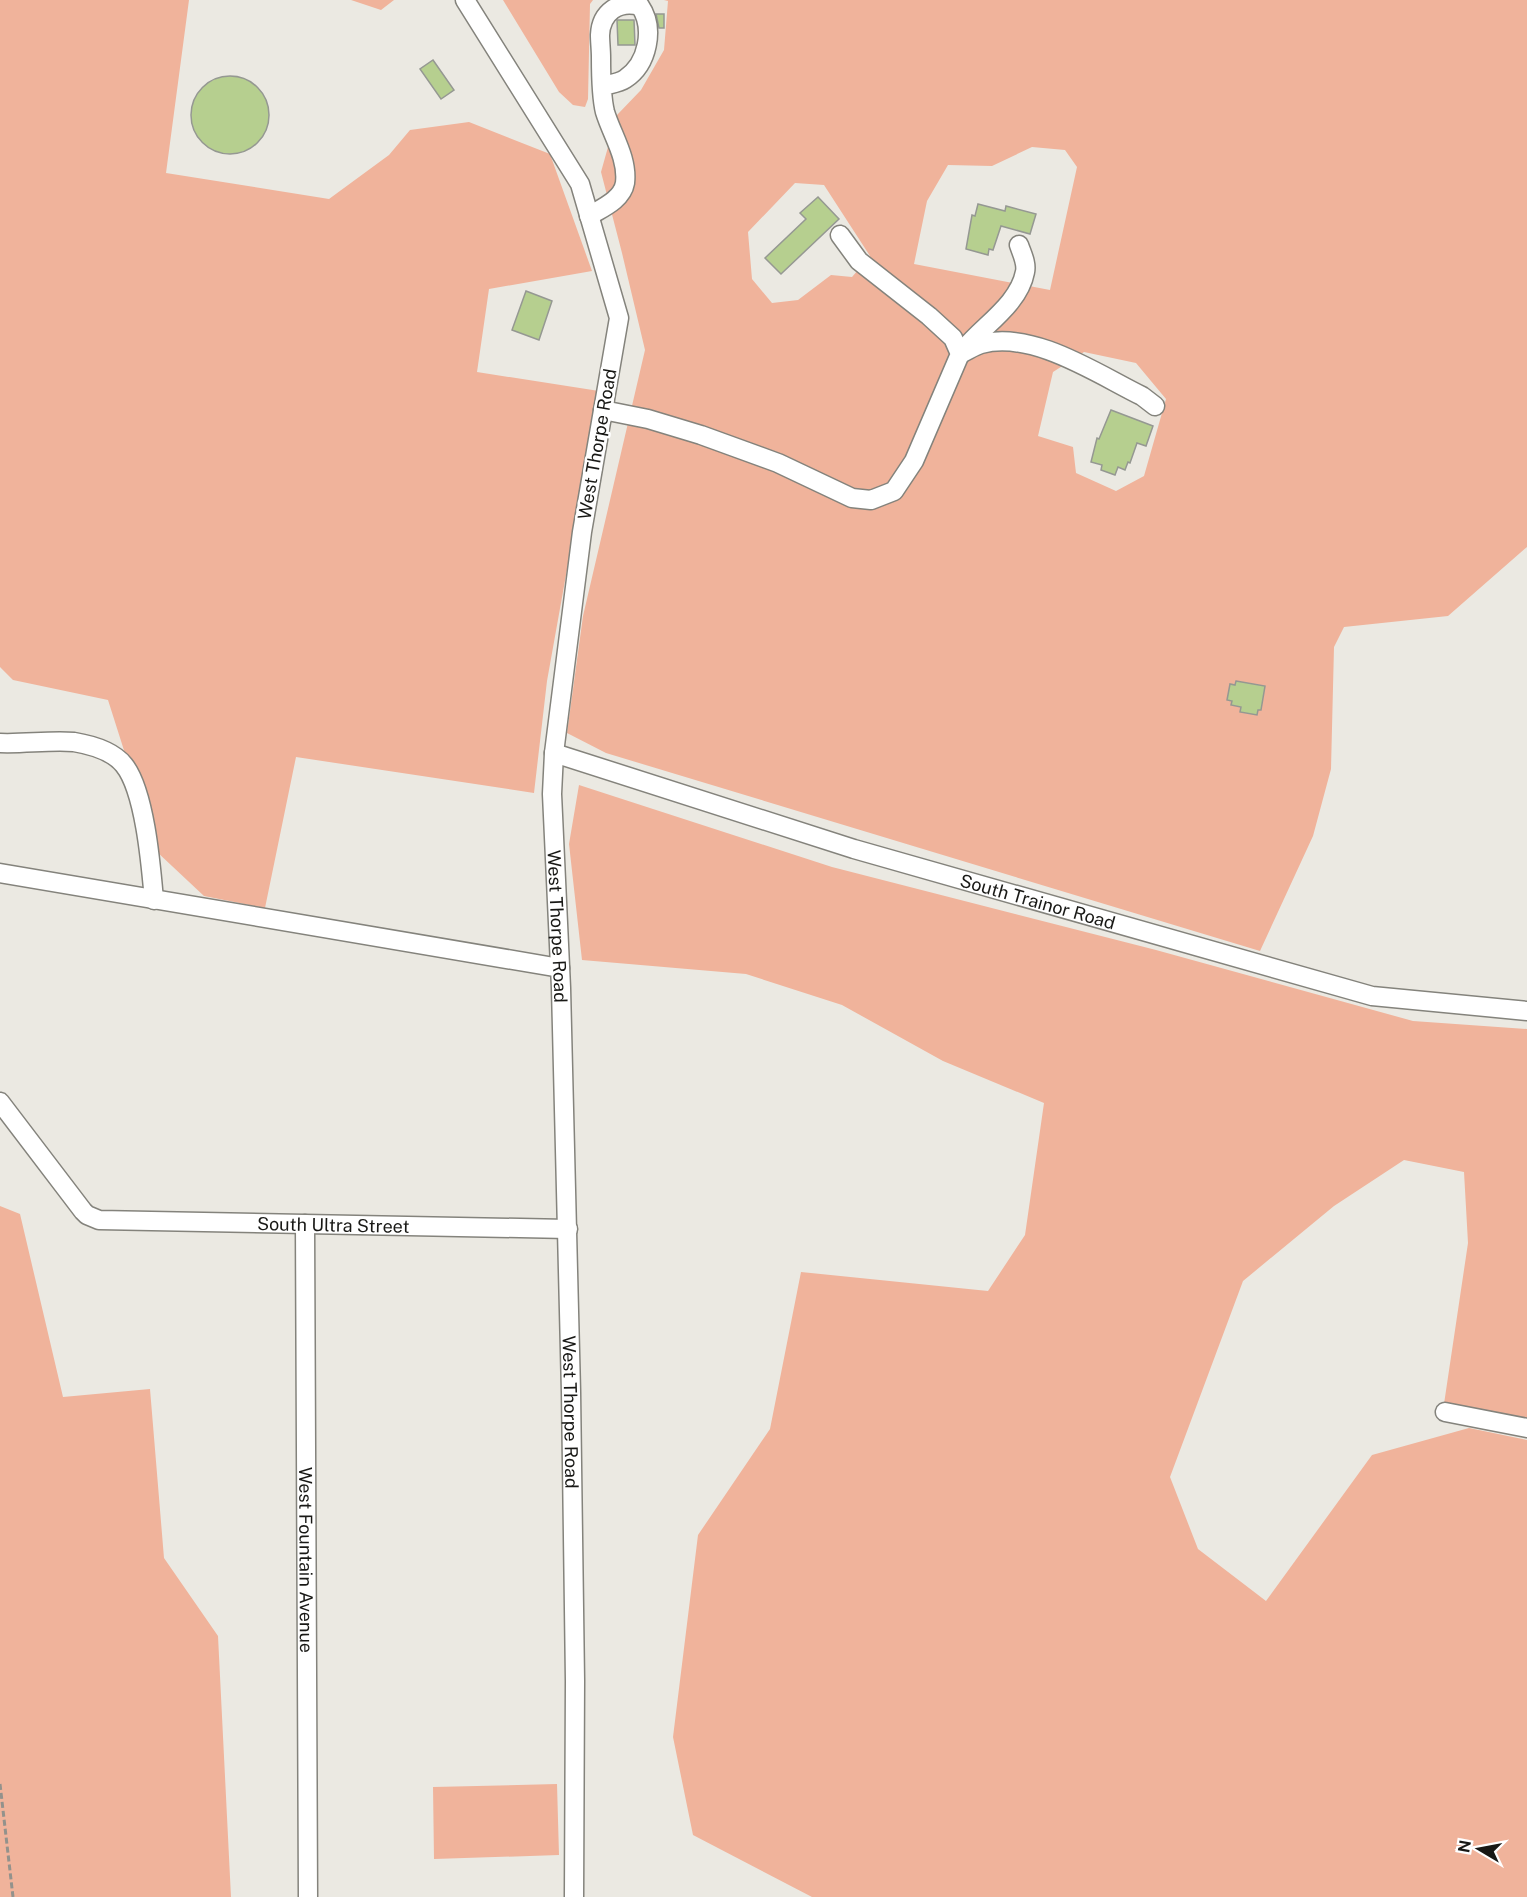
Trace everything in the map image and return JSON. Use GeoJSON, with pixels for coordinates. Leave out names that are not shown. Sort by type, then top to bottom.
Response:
{"type":"FeatureCollection","features":[{"type":"Feature","properties":{"kind":"street","name":"West Thorpe Road"},"geometry":{"type":"LineString","coordinates":[[465,0],[580,184],[619,318],[582,532],[554,753],[552,794],[568,1229],[575,1681],[574,1897]]}},
{"type":"Feature","properties":{"kind":"street"},"geometry":{"type":"LineString","coordinates":[[589,216],[612,202],[621,192],[625,182],[623,160],[605,111],[603,86]]}},
{"type":"Feature","properties":{"kind":"street"},"geometry":{"type":"LineString","coordinates":[[840,235],[859,261],[929,316],[952,338],[960,354]]}},
{"type":"Feature","properties":{"kind":"street"},"geometry":{"type":"LineString","coordinates":[[603,410],[648,418],[701,435],[778,463],[852,498],[871,501],[894,491],[914,462],[960,354],[977,334],[1012,301],[1025,273],[1026,263],[1019,245]]}},
{"type":"Feature","properties":{"kind":"street"},"geometry":{"type":"LineString","coordinates":[[960,354],[979,344],[1000,341],[1025,344],[1054,352],[1142,396],[1155,406]]}},
{"type":"Feature","properties":{"kind":"street"},"geometry":{"type":"LineString","coordinates":[[0,743],[76,743],[105,751],[123,764],[129,772],[137,795],[150,849],[154,900]]}},
{"type":"Feature","properties":{"kind":"street","name":"South Trainor Road"},"geometry":{"type":"LineString","coordinates":[[554,753],[854,849],[1372,996],[1527,1011]]}},
{"type":"Feature","properties":{"kind":"street"},"geometry":{"type":"LineString","coordinates":[[0,873],[560,968]]}},
{"type":"Feature","properties":{"kind":"street","name":"South Ultra Street"},"geometry":{"type":"LineString","coordinates":[[0,1102],[83,1211],[99,1220],[568,1229]]}},
{"type":"Feature","properties":{"kind":"street","name":"West Fountain Avenue"},"geometry":{"type":"LineString","coordinates":[[305,1224],[308,1897]]}},
{"type":"Feature","properties":{"kind":"street"},"geometry":{"type":"LineString","coordinates":[[1445,1412],[1527,1428]]}},
{"type":"Feature","properties":{"kind":"path"},"geometry":{"type":"LineString","coordinates":[[0,1784],[12,1897]]}},
{"type":"Feature","properties":{"kind":"shaded area"},"geometry":{"type":"Polygon","coordinates":[[[0,0],[189,0],[166,173],[329,199],[389,155],[410,130],[469,122],[550,154],[592,271],[489,289],[477,372],[599,391],[547,681],[534,793],[296,757],[265,908],[204,896],[156,851],[108,700],[13,680],[0,667],[0,0]]]}},
{"type":"Feature","properties":{"kind":"shaded area"},"geometry":{"type":"Polygon","coordinates":[[[351,0],[394,0],[381,10],[351,0]]]}},
{"type":"Feature","properties":{"kind":"shaded area"},"geometry":{"type":"Polygon","coordinates":[[[503,0],[593,0],[590,4],[588,99],[585,107],[573,105],[559,92],[503,0]]]}},
{"type":"Feature","properties":{"kind":"shaded area"},"geometry":{"type":"Polygon","coordinates":[[[664,0],[1527,0],[1527,547],[1448,616],[1344,627],[1334,647],[1331,769],[1313,836],[1260,951],[606,753],[567,733],[583,616],[645,350],[601,172],[617,115],[641,90],[664,50],[668,1],[664,0]],[[1032,147],[992,166],[948,165],[927,201],[914,264],[1050,290],[1077,167],[1065,150],[1032,147]],[[795,183],[748,232],[752,279],[772,303],[798,300],[831,275],[852,277],[870,256],[824,185],[795,183]],[[1084,352],[1053,372],[1038,436],[1073,447],[1076,473],[1116,491],[1144,476],[1166,399],[1136,363],[1084,352]]]}},
{"type":"Feature","properties":{"kind":"shaded area"},"geometry":{"type":"Polygon","coordinates":[[[579,785],[832,867],[1156,950],[1413,1021],[1527,1029],[1527,1420],[1444,1404],[1468,1243],[1464,1172],[1404,1160],[1334,1206],[1243,1281],[1170,1477],[1198,1549],[1266,1601],[1372,1455],[1469,1428],[1527,1440],[1527,1897],[812,1897],[693,1835],[673,1737],[698,1535],[770,1429],[801,1272],[988,1291],[1025,1235],[1044,1103],[943,1061],[842,1005],[746,974],[582,960],[569,844],[579,785]]]}},
{"type":"Feature","properties":{"kind":"shaded area"},"geometry":{"type":"Polygon","coordinates":[[[0,1206],[20,1214],[63,1397],[150,1389],[164,1558],[218,1636],[231,1897],[0,1897],[0,1206]]]}},
{"type":"Feature","properties":{"kind":"shaded area"},"geometry":{"type":"Polygon","coordinates":[[[557,1784],[559,1855],[434,1859],[433,1787],[557,1784]]]}},
{"type":"Feature","properties":{"kind":"building"},"geometry":{"type":"Polygon","coordinates":[[[656,14],[664,14],[664,28],[659,28],[656,14]]]}},
{"type":"Feature","properties":{"kind":"building"},"geometry":{"type":"Polygon","coordinates":[[[617,20],[634,20],[635,45],[618,45],[617,20]]]}},
{"type":"Feature","properties":{"kind":"building"},"geometry":{"type":"Polygon","coordinates":[[[433,60],[454,90],[441,99],[420,69],[433,60]]]}},
{"type":"Feature","properties":{"kind":"building"},"geometry":{"type":"Polygon","coordinates":[[[222,76],[238,76],[252,82],[263,93],[269,107],[269,123],[263,137],[252,148],[238,154],[222,154],[208,148],[197,137],[191,123],[191,107],[197,93],[208,82],[222,76]]]}},
{"type":"Feature","properties":{"kind":"building"},"geometry":{"type":"Polygon","coordinates":[[[818,197],[839,219],[781,274],[765,258],[806,219],[800,213],[818,197]]]}},
{"type":"Feature","properties":{"kind":"building"},"geometry":{"type":"Polygon","coordinates":[[[978,204],[1005,211],[1006,206],[1036,214],[1030,234],[1001,226],[993,250],[989,249],[988,255],[966,249],[972,215],[975,216],[978,204]]]}},
{"type":"Feature","properties":{"kind":"building"},"geometry":{"type":"Polygon","coordinates":[[[526,291],[552,301],[539,340],[512,330],[526,291]]]}},
{"type":"Feature","properties":{"kind":"building"},"geometry":{"type":"Polygon","coordinates":[[[1111,410],[1153,426],[1146,446],[1137,443],[1130,463],[1128,462],[1125,470],[1118,467],[1115,475],[1101,470],[1102,465],[1091,462],[1097,438],[1099,439],[1111,410]]]}},
{"type":"Feature","properties":{"kind":"building"},"geometry":{"type":"Polygon","coordinates":[[[1236,681],[1265,686],[1261,710],[1258,710],[1257,715],[1240,712],[1241,707],[1231,705],[1232,701],[1227,700],[1230,684],[1235,685],[1236,681]]]}}]}
